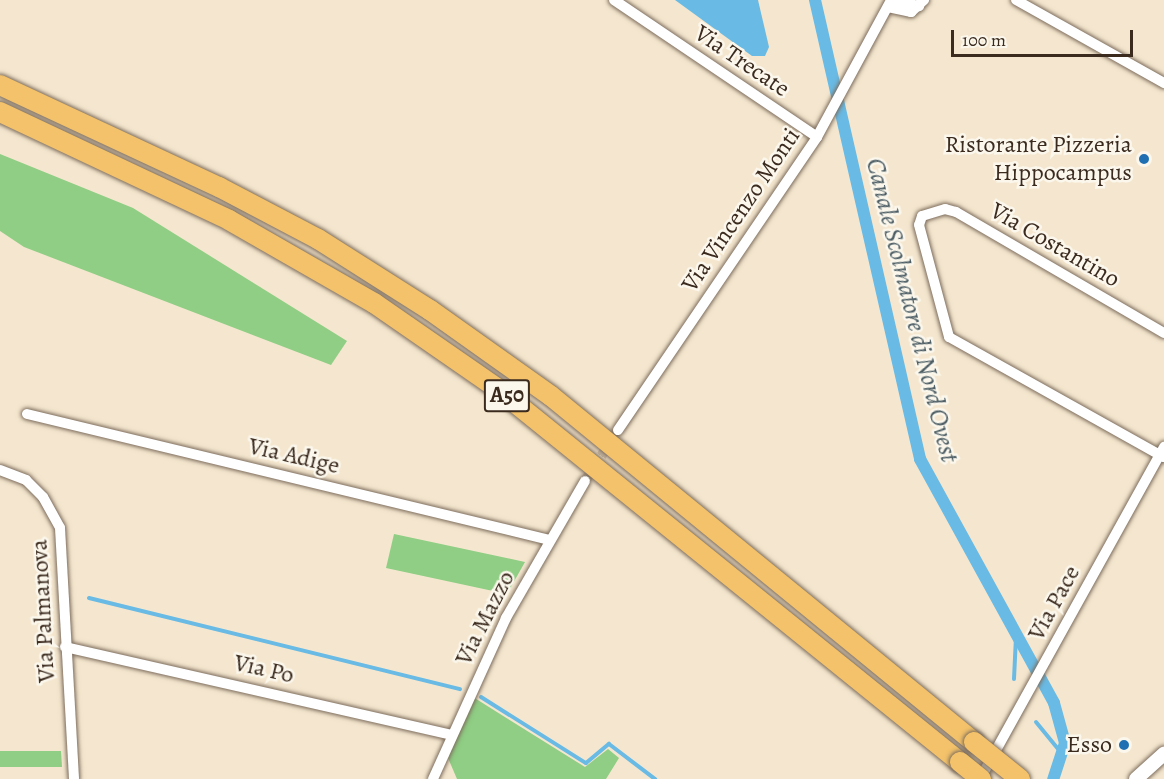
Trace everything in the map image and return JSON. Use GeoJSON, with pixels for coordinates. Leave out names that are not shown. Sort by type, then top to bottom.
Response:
{"type":"FeatureCollection","features":[{"type":"Feature","properties":{"kind":"highway","name":"A50"},"geometry":{"type":"LineString","coordinates":[[0,85],[219,187],[318,239],[430,310],[551,396],[1020,779]]}},
{"type":"Feature","properties":{"kind":"highway","name":"A50"},"geometry":{"type":"LineString","coordinates":[[0,112],[229,220],[374,303],[516,403],[980,779]]}},
{"type":"Feature","properties":{"kind":"street","name":"Via Trecate"},"geometry":{"type":"LineString","coordinates":[[614,0],[817,137]]}},
{"type":"Feature","properties":{"kind":"street"},"geometry":{"type":"LineString","coordinates":[[1016,0],[1164,83]]}},
{"type":"Feature","properties":{"kind":"street","name":"Via Vincenzo Monti"},"geometry":{"type":"LineString","coordinates":[[618,430],[817,137],[891,2],[903,12],[921,3]]}},
{"type":"Feature","properties":{"kind":"street","name":"Via Costantino"},"geometry":{"type":"LineString","coordinates":[[1163,453],[949,337],[919,225],[922,216],[945,209],[956,212],[1164,333]]}},
{"type":"Feature","properties":{"kind":"street","name":"Via Adige"},"geometry":{"type":"LineString","coordinates":[[27,414],[550,540]]}},
{"type":"Feature","properties":{"kind":"street","name":"Via Pace"},"geometry":{"type":"LineString","coordinates":[[980,779],[1163,453]]}},
{"type":"Feature","properties":{"kind":"street","name":"Via Palmanova"},"geometry":{"type":"LineString","coordinates":[[0,470],[26,480],[43,496],[60,528],[74,779]]}},
{"type":"Feature","properties":{"kind":"street","name":"Via Mazzo"},"geometry":{"type":"LineString","coordinates":[[433,779],[506,618],[585,481]]}},
{"type":"Feature","properties":{"kind":"street","name":"Via Po"},"geometry":{"type":"LineString","coordinates":[[65,647],[452,735]]}},
{"type":"Feature","properties":{"kind":"street"},"geometry":{"type":"LineString","coordinates":[[1136,779],[1164,754]]}},
{"type":"Feature","properties":{"kind":"green space"},"geometry":{"type":"Polygon","coordinates":[[[0,154],[133,208],[347,341],[331,365],[24,247],[0,231],[0,154]]]}},
{"type":"Feature","properties":{"kind":"green space"},"geometry":{"type":"Polygon","coordinates":[[[394,534],[525,562],[507,594],[386,568],[394,534]]]}},
{"type":"Feature","properties":{"kind":"green space"},"geometry":{"type":"Polygon","coordinates":[[[473,697],[585,767],[608,749],[619,758],[606,779],[457,779],[448,758],[473,697]]]}},
{"type":"Feature","properties":{"kind":"green space"},"geometry":{"type":"Polygon","coordinates":[[[0,751],[61,751],[62,767],[0,767],[0,751]]]}},
{"type":"Feature","properties":{"kind":"water"},"geometry":{"type":"Polygon","coordinates":[[[675,0],[758,0],[769,47],[765,56],[752,56],[675,0]]]}},
{"type":"Feature","properties":{"kind":"waterway","name":"Canale Scolmatore di Nord Ovest"},"geometry":{"type":"LineString","coordinates":[[815,0],[920,459],[1054,703],[1065,743],[1053,779]]}},
{"type":"Feature","properties":{"kind":"waterway"},"geometry":{"type":"LineString","coordinates":[[89,598],[460,689]]}},
{"type":"Feature","properties":{"kind":"waterway"},"geometry":{"type":"LineString","coordinates":[[1014,679],[1016,636]]}},
{"type":"Feature","properties":{"kind":"waterway"},"geometry":{"type":"LineString","coordinates":[[481,697],[586,763],[609,744],[655,779]]}},
{"type":"Feature","properties":{"kind":"waterway"},"geometry":{"type":"LineString","coordinates":[[1036,722],[1063,755]]}},
{"type":"Feature","properties":{"kind":"tunnel"},"geometry":{"type":"LineString","coordinates":[[585,481],[611,441]]}},
{"type":"Feature","properties":{"kind":"place","name":"Ristorante Pizzeria Hippocampus"},"geometry":{"type":"Point","coordinates":[1144,159]}},
{"type":"Feature","properties":{"kind":"place","name":"Esso"},"geometry":{"type":"Point","coordinates":[1124,745]}}]}
